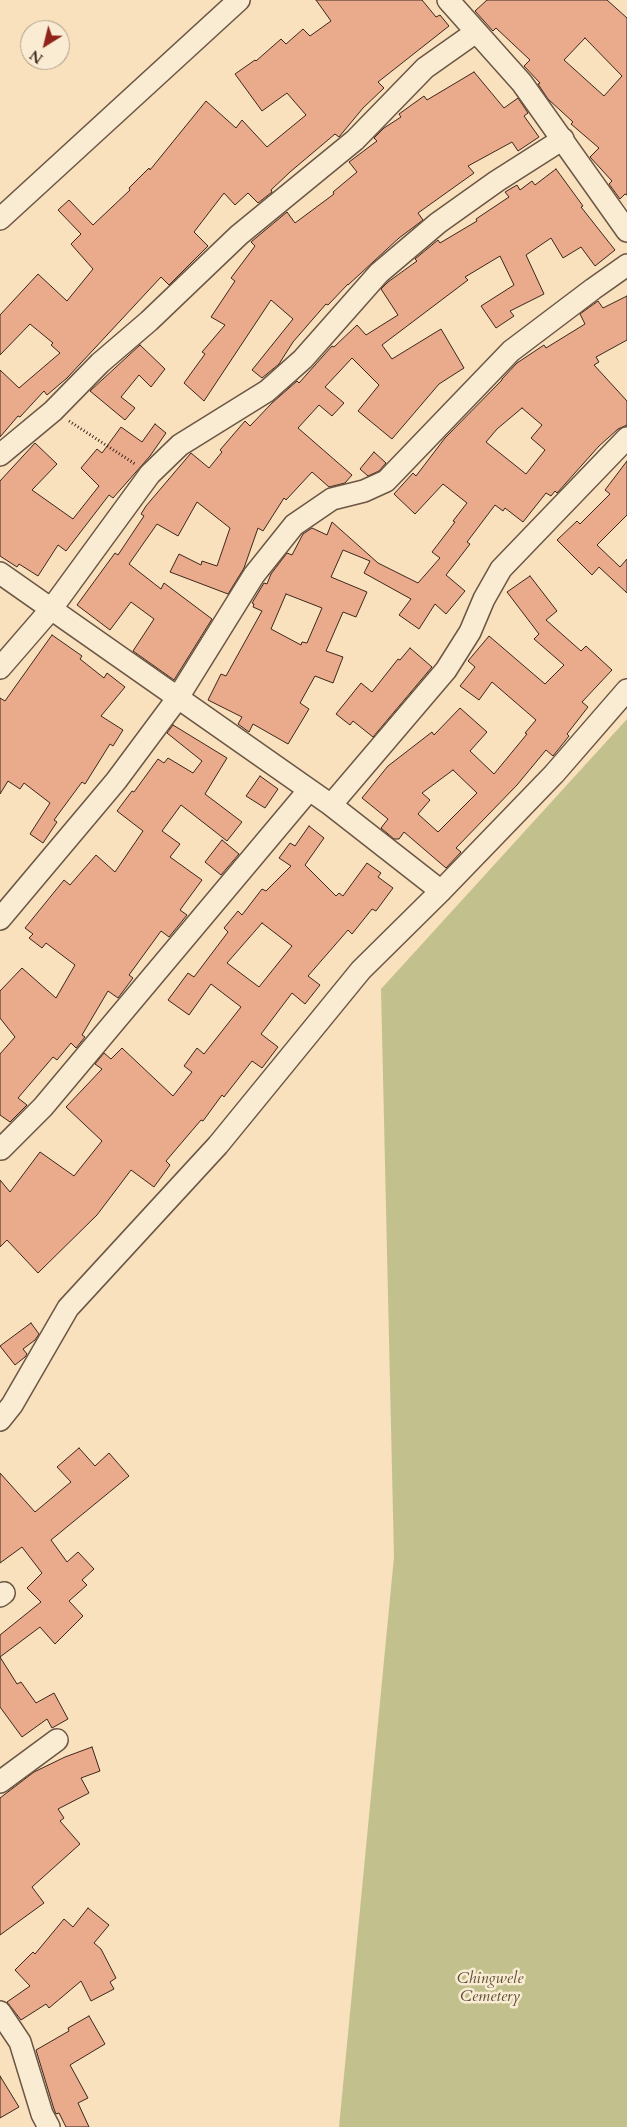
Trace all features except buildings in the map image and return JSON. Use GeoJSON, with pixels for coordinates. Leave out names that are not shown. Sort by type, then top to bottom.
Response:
{"type":"FeatureCollection","features":[{"type":"Feature","properties":{"kind":"street"},"geometry":{"type":"LineString","coordinates":[[0,219],[239,0]]}},
{"type":"Feature","properties":{"kind":"street"},"geometry":{"type":"LineString","coordinates":[[448,0],[522,83],[627,231]]}},
{"type":"Feature","properties":{"kind":"street"},"geometry":{"type":"LineString","coordinates":[[0,455],[53,411],[100,362],[149,321],[239,235],[355,140],[425,68],[476,32]]}},
{"type":"Feature","properties":{"kind":"street"},"geometry":{"type":"LineString","coordinates":[[0,668],[52,608],[150,474],[180,446],[267,391],[322,338],[380,273],[438,223],[497,181],[562,139]]}},
{"type":"Feature","properties":{"kind":"street"},"geometry":{"type":"LineString","coordinates":[[0,919],[116,781],[177,699],[254,575],[294,524],[332,499],[364,490],[386,480],[510,351],[627,265]]}},
{"type":"Feature","properties":{"kind":"street"},"geometry":{"type":"LineString","coordinates":[[331,805],[446,670],[470,632],[484,599],[502,569],[627,438]]}},
{"type":"Feature","properties":{"kind":"street"},"geometry":{"type":"LineString","coordinates":[[0,573],[52,608],[177,699],[225,730],[331,805],[441,891]]}},
{"type":"Feature","properties":{"kind":"street"},"geometry":{"type":"LineString","coordinates":[[0,1420],[12,1405],[68,1308],[218,1145],[361,970],[441,891],[554,774],[627,690]]}},
{"type":"Feature","properties":{"kind":"street"},"geometry":{"type":"LineString","coordinates":[[0,1149],[43,1107],[309,790]]}},
{"type":"Feature","properties":{"kind":"street"},"geometry":{"type":"LineString","coordinates":[[0,1782],[57,1740]]}},
{"type":"Feature","properties":{"kind":"street"},"geometry":{"type":"LineString","coordinates":[[0,2012],[20,2042],[42,2114],[49,2127]]}},
{"type":"Feature","properties":{"kind":"path"},"geometry":{"type":"LineString","coordinates":[[53,411],[150,474]]}},
{"type":"Feature","properties":{"kind":"green space","name":"Chingwele Cemetery"},"geometry":{"type":"Polygon","coordinates":[[[627,719],[627,2127],[339,2127],[394,1557],[381,989],[627,719]]]}}]}
